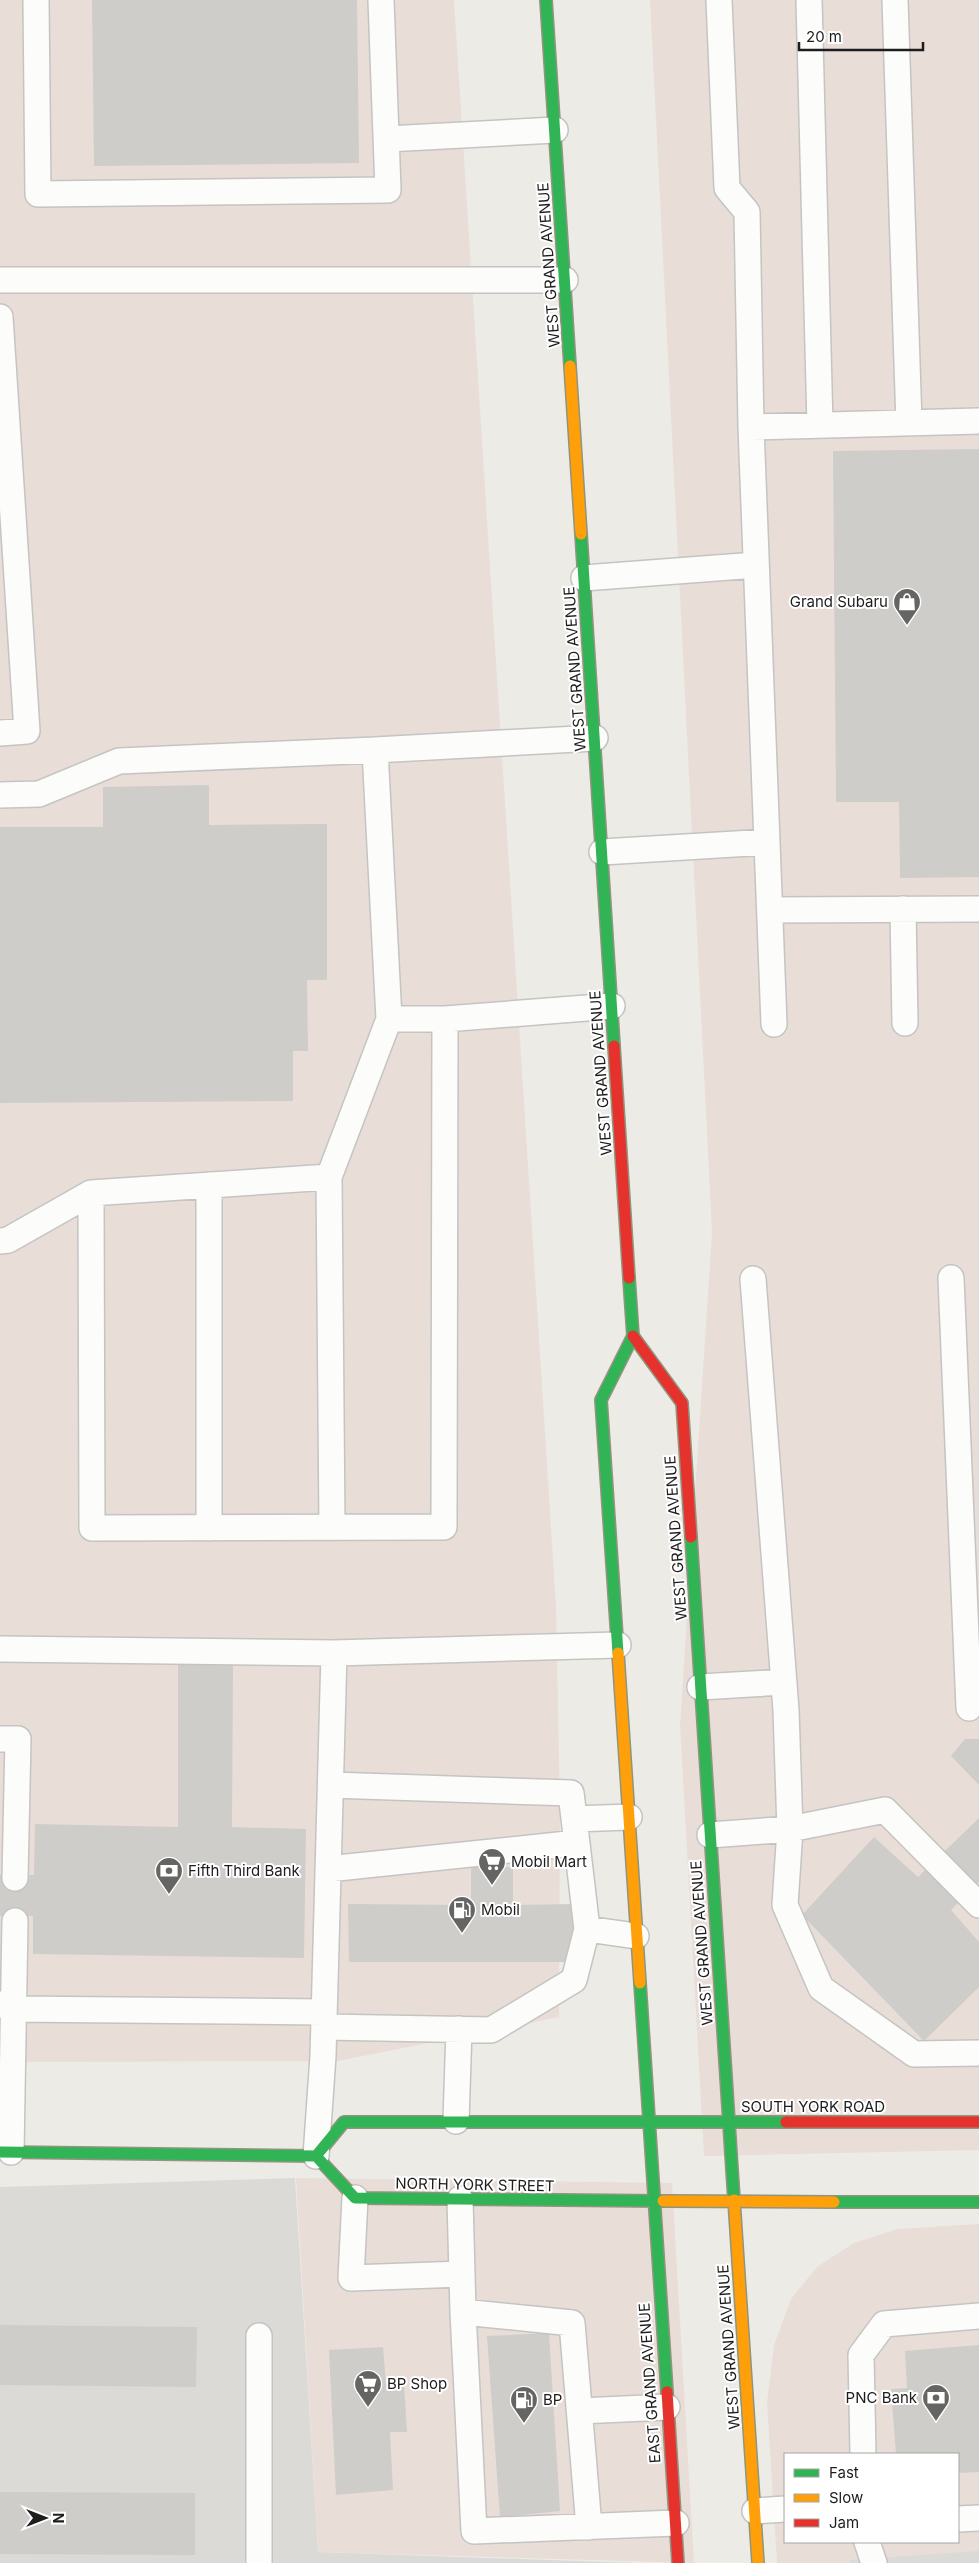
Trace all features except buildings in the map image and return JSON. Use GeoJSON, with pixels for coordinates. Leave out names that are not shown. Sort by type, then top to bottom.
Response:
{"type":"FeatureCollection","features":[{"type":"Feature","properties":{"kind":"main road","name":"WEST GRAND AVENUE"},"geometry":{"type":"LineString","coordinates":[[546,0],[633,1336],[682,1402],[758,2563]]}},
{"type":"Feature","properties":{"kind":"main road"},"geometry":{"type":"LineString","coordinates":[[633,1336],[601,1400],[653,2200],[979,2202]]}},
{"type":"Feature","properties":{"kind":"main road"},"geometry":{"type":"LineString","coordinates":[[316,2156],[344,2122],[456,2120],[647,2122]]}},
{"type":"Feature","properties":{"kind":"main road","name":"SOUTH YORK ROAD"},"geometry":{"type":"LineString","coordinates":[[647,2122],[979,2122]]}},
{"type":"Feature","properties":{"kind":"main road"},"geometry":{"type":"LineString","coordinates":[[5,2152],[316,2156],[355,2198]]}},
{"type":"Feature","properties":{"kind":"main road","name":"NORTH YORK STREET"},"geometry":{"type":"LineString","coordinates":[[355,2198],[653,2200]]}},
{"type":"Feature","properties":{"kind":"main road","name":"EAST GRAND AVENUE"},"geometry":{"type":"LineString","coordinates":[[653,2200],[678,2563]]}},
{"type":"Feature","properties":{"kind":"lane"},"geometry":{"type":"LineString","coordinates":[[36,0],[38,194],[388,190],[381,0]]}},
{"type":"Feature","properties":{"kind":"lane"},"geometry":{"type":"LineString","coordinates":[[719,0],[727,188],[747,212],[751,427],[774,1024]]}},
{"type":"Feature","properties":{"kind":"lane"},"geometry":{"type":"LineString","coordinates":[[809,0],[820,426]]}},
{"type":"Feature","properties":{"kind":"lane"},"geometry":{"type":"LineString","coordinates":[[895,0],[909,423]]}},
{"type":"Feature","properties":{"kind":"lane"},"geometry":{"type":"LineString","coordinates":[[386,139],[555,130]]}},
{"type":"Feature","properties":{"kind":"lane"},"geometry":{"type":"LineString","coordinates":[[0,280],[564,280]]}},
{"type":"Feature","properties":{"kind":"lane"},"geometry":{"type":"LineString","coordinates":[[0,318],[27,731],[0,733]]}},
{"type":"Feature","properties":{"kind":"lane"},"geometry":{"type":"LineString","coordinates":[[751,427],[979,421]]}},
{"type":"Feature","properties":{"kind":"lane"},"geometry":{"type":"LineString","coordinates":[[584,578],[756,564]]}},
{"type":"Feature","properties":{"kind":"lane"},"geometry":{"type":"LineString","coordinates":[[0,795],[39,794],[119,761],[595,738]]}},
{"type":"Feature","properties":{"kind":"lane"},"geometry":{"type":"LineString","coordinates":[[332,1527],[329,1177],[389,1019],[375,750]]}},
{"type":"Feature","properties":{"kind":"lane"},"geometry":{"type":"LineString","coordinates":[[602,852],[767,842]]}},
{"type":"Feature","properties":{"kind":"lane"},"geometry":{"type":"LineString","coordinates":[[903,909],[905,1023]]}},
{"type":"Feature","properties":{"kind":"lane"},"geometry":{"type":"LineString","coordinates":[[770,910],[979,909]]}},
{"type":"Feature","properties":{"kind":"lane"},"geometry":{"type":"LineString","coordinates":[[389,1019],[445,1019],[612,1006]]}},
{"type":"Feature","properties":{"kind":"lane"},"geometry":{"type":"LineString","coordinates":[[91,1193],[92,1528],[444,1527],[445,1019]]}},
{"type":"Feature","properties":{"kind":"lane"},"geometry":{"type":"LineString","coordinates":[[0,1241],[8,1240],[91,1193],[329,1177]]}},
{"type":"Feature","properties":{"kind":"lane"},"geometry":{"type":"LineString","coordinates":[[209,1185],[209,1528]]}},
{"type":"Feature","properties":{"kind":"lane"},"geometry":{"type":"LineString","coordinates":[[952,1278],[969,1708]]}},
{"type":"Feature","properties":{"kind":"lane"},"geometry":{"type":"LineString","coordinates":[[753,1279],[786,1710],[790,1829],[785,1905],[821,1988],[914,2054],[979,2053]]}},
{"type":"Feature","properties":{"kind":"lane"},"geometry":{"type":"LineString","coordinates":[[0,1649],[334,1653],[618,1645]]}},
{"type":"Feature","properties":{"kind":"lane"},"geometry":{"type":"LineString","coordinates":[[316,2156],[324,2020],[334,1653]]}},
{"type":"Feature","properties":{"kind":"lane"},"geometry":{"type":"LineString","coordinates":[[700,1687],[784,1682]]}},
{"type":"Feature","properties":{"kind":"lane"},"geometry":{"type":"LineString","coordinates":[[0,1739],[18,1739],[16,1878]]}},
{"type":"Feature","properties":{"kind":"lane"},"geometry":{"type":"LineString","coordinates":[[7,2007],[324,2020],[491,2030],[574,1980],[587,1930],[571,1794],[331,1785]]}},
{"type":"Feature","properties":{"kind":"lane"},"geometry":{"type":"LineString","coordinates":[[710,1835],[790,1829],[885,1810],[979,1905]]}},
{"type":"Feature","properties":{"kind":"lane"},"geometry":{"type":"LineString","coordinates":[[574,1819],[629,1817]]}},
{"type":"Feature","properties":{"kind":"lane"},"geometry":{"type":"LineString","coordinates":[[328,1869],[577,1844]]}},
{"type":"Feature","properties":{"kind":"lane"},"geometry":{"type":"LineString","coordinates":[[5,2152],[7,2007],[15,1921]]}},
{"type":"Feature","properties":{"kind":"lane"},"geometry":{"type":"LineString","coordinates":[[587,1930],[636,1936]]}},
{"type":"Feature","properties":{"kind":"lane"},"geometry":{"type":"LineString","coordinates":[[456,2120],[459,2029]]}},
{"type":"Feature","properties":{"kind":"lane"},"geometry":{"type":"LineString","coordinates":[[355,2198],[351,2278],[462,2274]]}},
{"type":"Feature","properties":{"kind":"lane"},"geometry":{"type":"LineString","coordinates":[[460,2199],[463,2312],[474,2531],[676,2523]]}},
{"type":"Feature","properties":{"kind":"lane"},"geometry":{"type":"LineString","coordinates":[[463,2312],[572,2323],[589,2527]]}},
{"type":"Feature","properties":{"kind":"lane"},"geometry":{"type":"LineString","coordinates":[[863,2453],[861,2355],[884,2324],[979,2316]]}},
{"type":"Feature","properties":{"kind":"lane"},"geometry":{"type":"LineString","coordinates":[[259,2336],[259,2563]]}},
{"type":"Feature","properties":{"kind":"lane"},"geometry":{"type":"LineString","coordinates":[[580,2410],[667,2408]]}},
{"type":"Feature","properties":{"kind":"lane"},"geometry":{"type":"LineString","coordinates":[[755,2511],[784,2508]]}},
{"type":"Feature","properties":{"kind":"lane"},"geometry":{"type":"LineString","coordinates":[[959,2519],[979,2518]]}},
{"type":"Feature","properties":{"kind":"lane"},"geometry":{"type":"LineString","coordinates":[[867,2543],[874,2563]]}},
{"type":"Feature","properties":{"kind":"shaded area"},"geometry":{"type":"Polygon","coordinates":[[[0,0],[454,0],[556,1606],[560,1812],[559,2017],[338,2061],[0,2062],[0,0]]]}},
{"type":"Feature","properties":{"kind":"shaded area"},"geometry":{"type":"Polygon","coordinates":[[[650,0],[979,0],[979,2150],[704,2156],[680,1725],[712,1232],[650,0]]]}},
{"type":"Feature","properties":{"kind":"shaded area"},"geometry":{"type":"Polygon","coordinates":[[[295,2178],[318,2552],[636,2563],[0,2563],[0,2187],[295,2178]]]}},
{"type":"Feature","properties":{"kind":"shaded area"},"geometry":{"type":"Polygon","coordinates":[[[296,2178],[672,2183],[694,2563],[318,2552],[296,2178]]]}},
{"type":"Feature","properties":{"kind":"shaded area"},"geometry":{"type":"Polygon","coordinates":[[[979,2224],[979,2563],[777,2563],[767,2403],[774,2345],[791,2299],[818,2266],[854,2243],[898,2229],[979,2224]]]}},
{"type":"Feature","properties":{"kind":"shaded area"},"geometry":{"type":"Polygon","coordinates":[[[979,2551],[979,2563],[850,2563],[849,2560],[979,2551]]]}},
{"type":"Feature","properties":{"kind":"traffic: fast"},"geometry":{"type":"LineString","coordinates":[[546,0],[570,366]]}},
{"type":"Feature","properties":{"kind":"traffic: fast"},"geometry":{"type":"LineString","coordinates":[[581,534],[614,1046]]}},
{"type":"Feature","properties":{"kind":"traffic: fast"},"geometry":{"type":"LineString","coordinates":[[618,1653],[601,1400],[633,1336],[629,1278]]}},
{"type":"Feature","properties":{"kind":"traffic: fast"},"geometry":{"type":"LineString","coordinates":[[691,1537],[734,2200]]}},
{"type":"Feature","properties":{"kind":"traffic: fast"},"geometry":{"type":"LineString","coordinates":[[640,1983],[667,2392]]}},
{"type":"Feature","properties":{"kind":"traffic: fast"},"geometry":{"type":"LineString","coordinates":[[316,2156],[344,2122],[786,2122]]}},
{"type":"Feature","properties":{"kind":"traffic: fast"},"geometry":{"type":"LineString","coordinates":[[0,2152],[316,2156],[355,2198],[663,2201]]}},
{"type":"Feature","properties":{"kind":"traffic: fast"},"geometry":{"type":"LineString","coordinates":[[834,2202],[979,2202]]}},
{"type":"Feature","properties":{"kind":"traffic: slow"},"geometry":{"type":"LineString","coordinates":[[570,366],[581,534]]}},
{"type":"Feature","properties":{"kind":"traffic: slow"},"geometry":{"type":"LineString","coordinates":[[618,1653],[640,1983]]}},
{"type":"Feature","properties":{"kind":"traffic: slow"},"geometry":{"type":"LineString","coordinates":[[734,2200],[758,2563]]}},
{"type":"Feature","properties":{"kind":"traffic: slow"},"geometry":{"type":"LineString","coordinates":[[663,2201],[834,2202]]}},
{"type":"Feature","properties":{"kind":"traffic: jam"},"geometry":{"type":"LineString","coordinates":[[614,1046],[629,1278]]}},
{"type":"Feature","properties":{"kind":"traffic: jam"},"geometry":{"type":"LineString","coordinates":[[633,1336],[682,1403],[691,1537]]}},
{"type":"Feature","properties":{"kind":"traffic: jam"},"geometry":{"type":"LineString","coordinates":[[786,2122],[979,2122]]}},
{"type":"Feature","properties":{"kind":"traffic: jam"},"geometry":{"type":"LineString","coordinates":[[667,2392],[678,2563]]}},
{"type":"Feature","properties":{"kind":"place","name":"Grand Subaru"},"geometry":{"type":"Point","coordinates":[907,626]}},
{"type":"Feature","properties":{"kind":"place","name":"Mobil Mart"},"geometry":{"type":"Point","coordinates":[492,1886]}},
{"type":"Feature","properties":{"kind":"place","name":"Fifth Third Bank"},"geometry":{"type":"Point","coordinates":[169,1895]}},
{"type":"Feature","properties":{"kind":"place","name":"Mobil"},"geometry":{"type":"Point","coordinates":[462,1934]}},
{"type":"Feature","properties":{"kind":"place","name":"BP Shop"},"geometry":{"type":"Point","coordinates":[368,2408]}},
{"type":"Feature","properties":{"kind":"place","name":"PNC Bank"},"geometry":{"type":"Point","coordinates":[936,2422]}},
{"type":"Feature","properties":{"kind":"place","name":"BP"},"geometry":{"type":"Point","coordinates":[524,2424]}}]}
